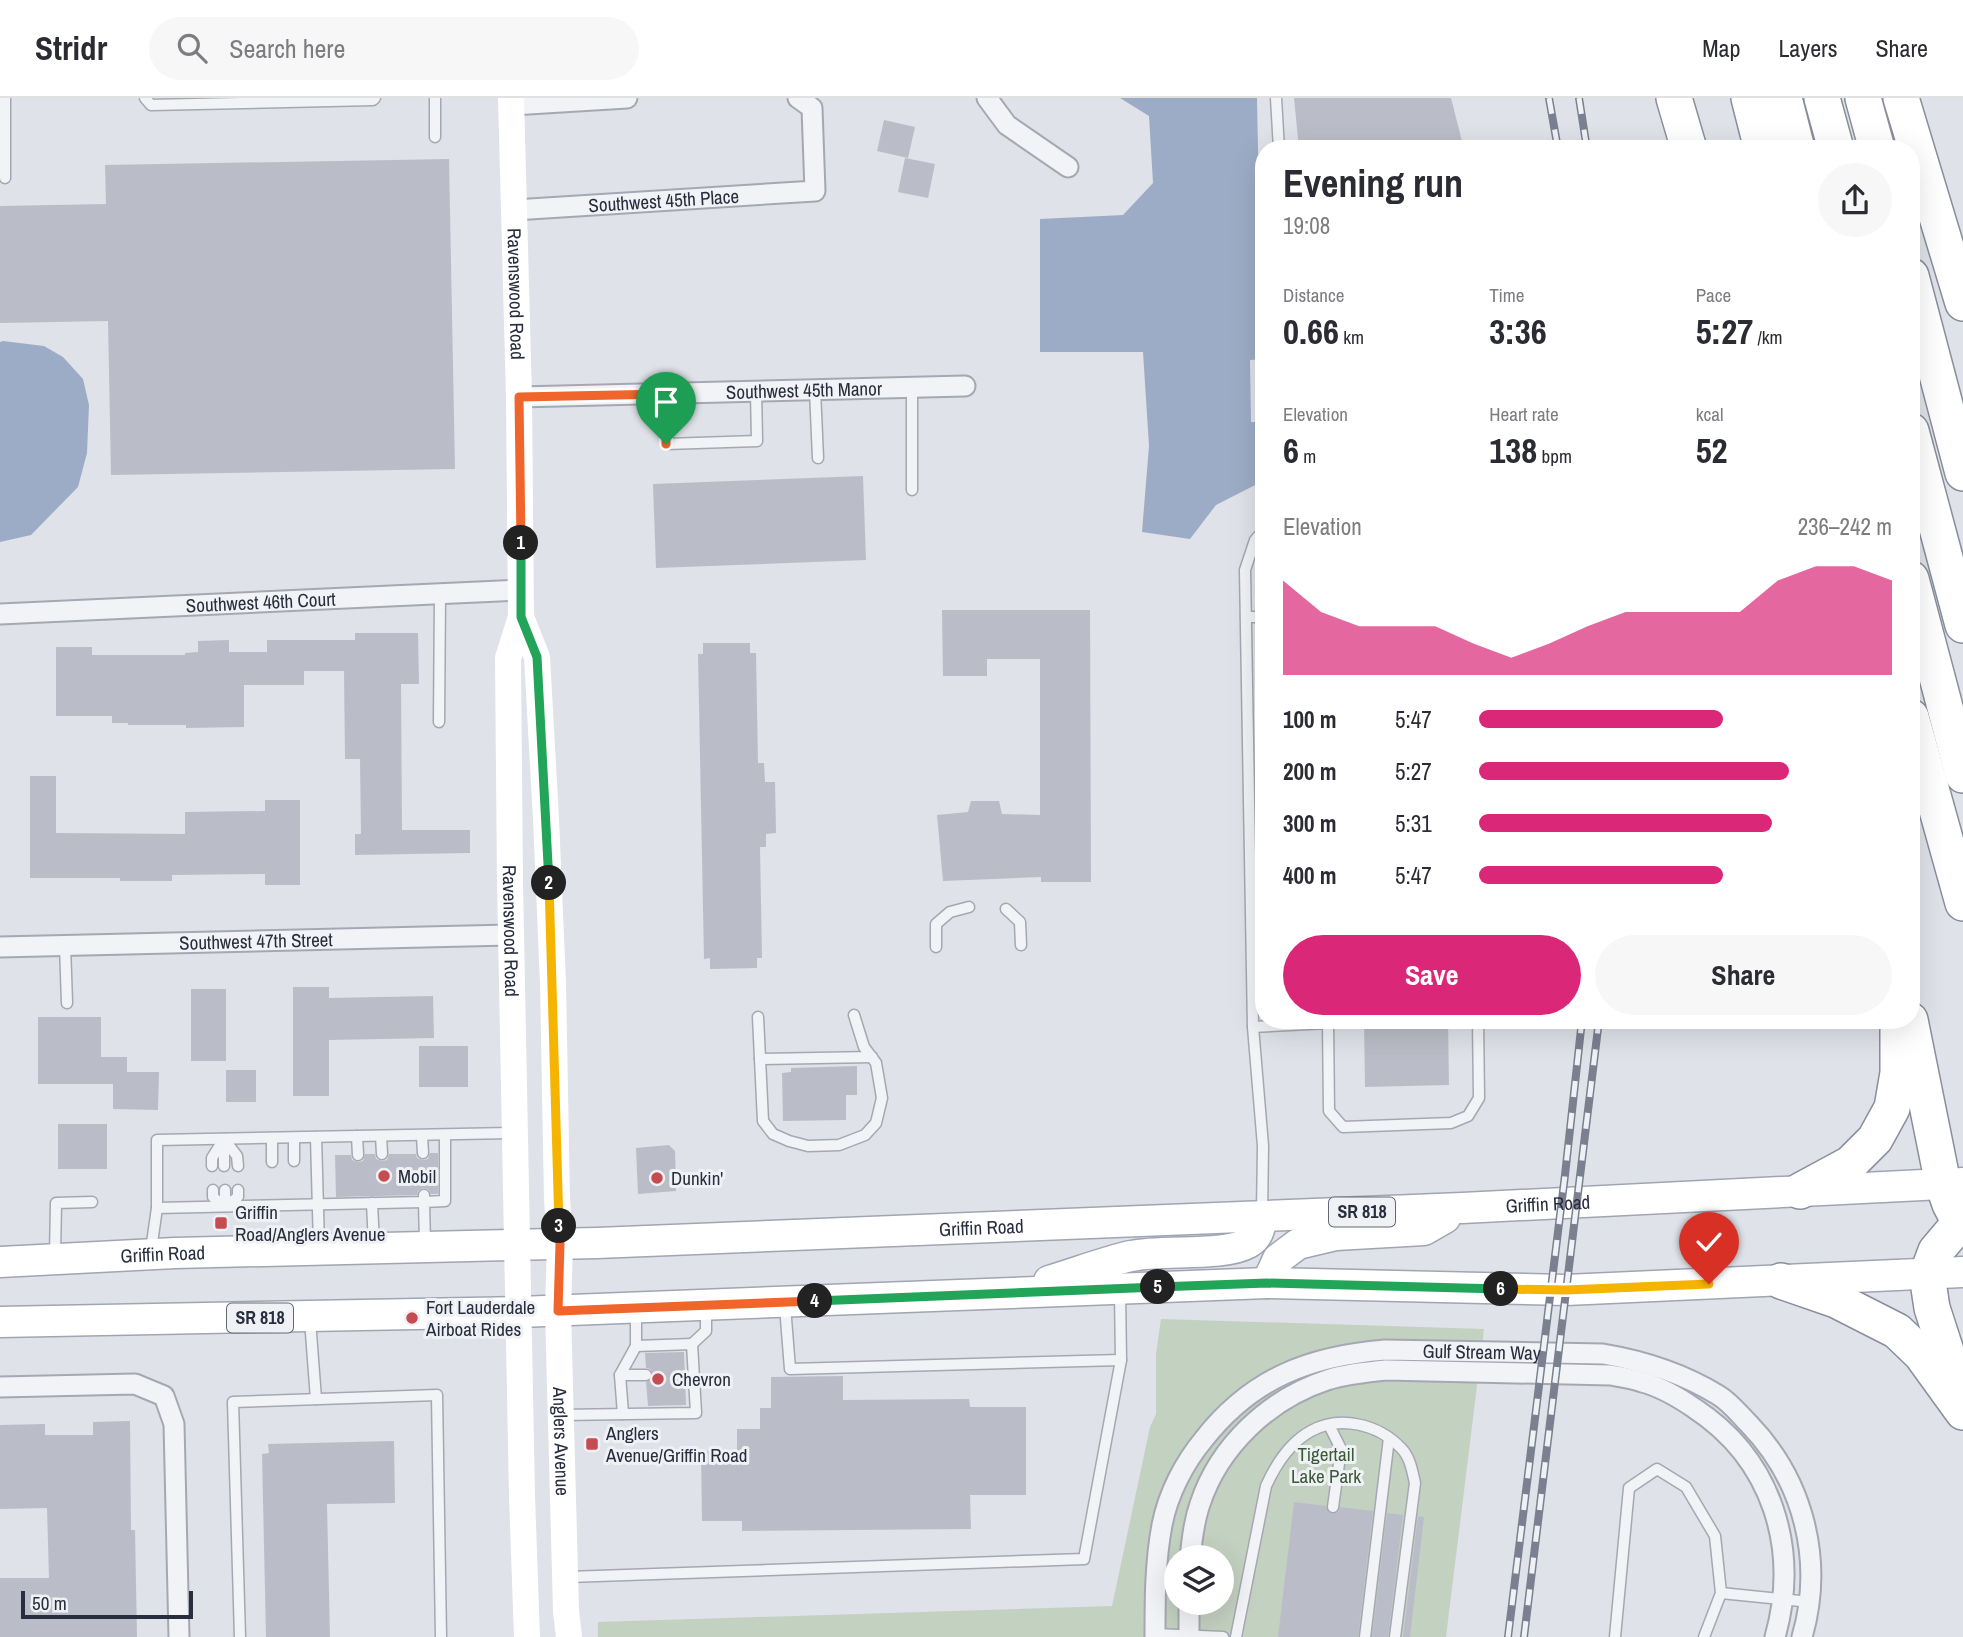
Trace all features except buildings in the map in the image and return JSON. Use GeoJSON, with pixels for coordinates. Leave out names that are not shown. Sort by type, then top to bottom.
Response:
{"type":"FeatureCollection","features":[{"type":"Feature","properties":{"kind":"highway"},"geometry":{"type":"LineString","coordinates":[[1674,98],[1686,140]]}},
{"type":"Feature","properties":{"kind":"highway"},"geometry":{"type":"LineString","coordinates":[[1749,98],[1760,140]]}},
{"type":"Feature","properties":{"kind":"highway"},"geometry":{"type":"LineString","coordinates":[[1784,98],[1795,140]]}},
{"type":"Feature","properties":{"kind":"highway"},"geometry":{"type":"LineString","coordinates":[[1822,98],[1834,140]]}},
{"type":"Feature","properties":{"kind":"highway"},"geometry":{"type":"LineString","coordinates":[[1863,98],[1875,140]]}},
{"type":"Feature","properties":{"kind":"highway"},"geometry":{"type":"LineString","coordinates":[[1901,98],[1914,140]]}},
{"type":"Feature","properties":{"kind":"highway"},"geometry":{"type":"LineString","coordinates":[[1920,161],[1963,303]]}},
{"type":"Feature","properties":{"kind":"highway"},"geometry":{"type":"LineString","coordinates":[[1920,310],[1963,473]]}},
{"type":"Feature","properties":{"kind":"highway"},"geometry":{"type":"LineString","coordinates":[[1920,465],[1963,625]]}},
{"type":"Feature","properties":{"kind":"highway"},"geometry":{"type":"LineString","coordinates":[[1920,613],[1963,775]]}},
{"type":"Feature","properties":{"kind":"highway"},"geometry":{"type":"LineString","coordinates":[[1920,749],[1963,903]]}},
{"type":"Feature","properties":{"kind":"highway"},"geometry":{"type":"LineString","coordinates":[[1800,1191],[1850,1164],[1875,1139],[1892,1108],[1898,1073],[1898,1029]]}},
{"type":"Feature","properties":{"kind":"highway"},"geometry":{"type":"LineString","coordinates":[[1912,1029],[1962,1223],[1936,1251],[1927,1275],[1932,1308],[1963,1402]]}},
{"type":"Feature","properties":{"kind":"highway"},"geometry":{"type":"LineString","coordinates":[[1781,1281],[1836,1300],[1897,1331],[1921,1354],[1963,1412]]}},
{"type":"Feature","properties":{"kind":"main road","name":"Griffin Road"},"geometry":{"type":"LineString","coordinates":[[0,1262],[151,1254],[517,1246],[1462,1208],[1953,1184]]}},
{"type":"Feature","properties":{"kind":"main road"},"geometry":{"type":"LineString","coordinates":[[1267,1283],[1278,1259],[1298,1244],[1336,1235],[1424,1230],[1462,1208]]}},
{"type":"Feature","properties":{"kind":"main road"},"geometry":{"type":"LineString","coordinates":[[1008,1293],[1132,1256],[1229,1250],[1249,1243],[1259,1233],[1262,1216]]}},
{"type":"Feature","properties":{"kind":"main road","name":"SR 818"},"geometry":{"type":"LineString","coordinates":[[0,1321],[558,1311],[1267,1283],[1551,1290],[1963,1272]]}},
{"type":"Feature","properties":{"kind":"street"},"geometry":{"type":"LineString","coordinates":[[511,102],[627,98]]}},
{"type":"Feature","properties":{"kind":"street","name":"Southwest 45th Place"},"geometry":{"type":"LineString","coordinates":[[514,210],[815,191],[812,108],[798,98]]}},
{"type":"Feature","properties":{"kind":"street"},"geometry":{"type":"LineString","coordinates":[[987,98],[1007,125],[1068,167]]}},
{"type":"Feature","properties":{"kind":"street","name":"Ravenswood Road"},"geometry":{"type":"LineString","coordinates":[[511,102],[521,590],[521,617],[508,658],[510,935],[517,1246]]}},
{"type":"Feature","properties":{"kind":"street","name":"Southwest 45th Manor"},"geometry":{"type":"LineString","coordinates":[[519,397],[965,386]]}},
{"type":"Feature","properties":{"kind":"street","name":"Southwest 46th Court"},"geometry":{"type":"LineString","coordinates":[[0,614],[521,590]]}},
{"type":"Feature","properties":{"kind":"street","name":"Ravenswood Road"},"geometry":{"type":"LineString","coordinates":[[521,617],[537,657],[552,956],[560,1244]]}},
{"type":"Feature","properties":{"kind":"street","name":"Southwest 47th Street"},"geometry":{"type":"LineString","coordinates":[[0,947],[510,935]]}},
{"type":"Feature","properties":{"kind":"street","name":"Anglers Avenue"},"geometry":{"type":"LineString","coordinates":[[560,1244],[558,1311],[569,1637]]}},
{"type":"Feature","properties":{"kind":"street","name":"Anglers Avenue"},"geometry":{"type":"LineString","coordinates":[[517,1246],[527,1637]]}},
{"type":"Feature","properties":{"kind":"street","name":"Gulf Stream Way"},"geometry":{"type":"LineString","coordinates":[[1155,1636],[1155,1586],[1162,1522],[1181,1474],[1209,1432],[1245,1396],[1285,1373],[1330,1357],[1385,1350],[1603,1354],[1679,1373],[1720,1396],[1761,1437],[1791,1483],[1801,1507],[1810,1565],[1810,1602],[1802,1637]]}},
{"type":"Feature","properties":{"kind":"street","name":"Gulf Stream Way"},"geometry":{"type":"LineString","coordinates":[[1191,1545],[1199,1504],[1230,1448],[1272,1408],[1298,1392],[1327,1380],[1355,1373],[1386,1370],[1610,1375],[1641,1381],[1666,1391],[1715,1421],[1736,1442],[1767,1491],[1776,1514],[1784,1563],[1783,1599],[1774,1637]]}},
{"type":"Feature","properties":{"kind":"street"},"geometry":{"type":"LineString","coordinates":[[0,1387],[135,1384],[164,1396],[174,1424],[179,1637]]}},
{"type":"Feature","properties":{"kind":"street"},"geometry":{"type":"LineString","coordinates":[[1189,1615],[1189,1636]]}},
{"type":"Feature","properties":{"kind":"lane"},"geometry":{"type":"LineString","coordinates":[[5,98],[5,178]]}},
{"type":"Feature","properties":{"kind":"lane"},"geometry":{"type":"LineString","coordinates":[[145,98],[151,105],[375,98]]}},
{"type":"Feature","properties":{"kind":"lane"},"geometry":{"type":"LineString","coordinates":[[435,98],[435,137]]}},
{"type":"Feature","properties":{"kind":"lane"},"geometry":{"type":"LineString","coordinates":[[1276,98],[1278,140]]}},
{"type":"Feature","properties":{"kind":"lane"},"geometry":{"type":"LineString","coordinates":[[912,387],[912,490]]}},
{"type":"Feature","properties":{"kind":"lane"},"geometry":{"type":"LineString","coordinates":[[815,390],[818,458]]}},
{"type":"Feature","properties":{"kind":"lane"},"geometry":{"type":"LineString","coordinates":[[666,394],[666,444],[757,441],[756,391]]}},
{"type":"Feature","properties":{"kind":"lane"},"geometry":{"type":"LineString","coordinates":[[1255,540],[1245,570],[1253,1027],[1263,1146],[1262,1216]]}},
{"type":"Feature","properties":{"kind":"lane"},"geometry":{"type":"LineString","coordinates":[[439,722],[440,594]]}},
{"type":"Feature","properties":{"kind":"lane"},"geometry":{"type":"LineString","coordinates":[[1246,617],[1255,617]]}},
{"type":"Feature","properties":{"kind":"lane"},"geometry":{"type":"LineString","coordinates":[[936,947],[936,924],[950,912],[970,908]]}},
{"type":"Feature","properties":{"kind":"lane"},"geometry":{"type":"LineString","coordinates":[[1006,909],[1020,922],[1021,945]]}},
{"type":"Feature","properties":{"kind":"lane"},"geometry":{"type":"LineString","coordinates":[[65,946],[67,1003]]}},
{"type":"Feature","properties":{"kind":"lane"},"geometry":{"type":"LineString","coordinates":[[758,1017],[763,1121],[773,1134],[808,1146],[839,1145],[865,1135],[876,1123],[882,1098],[876,1063],[864,1047],[855,1015]]}},
{"type":"Feature","properties":{"kind":"lane"},"geometry":{"type":"LineString","coordinates":[[1328,1029],[1329,1111],[1343,1127],[1451,1123],[1468,1116],[1479,1098],[1478,1029]]}},
{"type":"Feature","properties":{"kind":"lane"},"geometry":{"type":"LineString","coordinates":[[760,1059],[872,1057]]}},
{"type":"Feature","properties":{"kind":"lane"},"geometry":{"type":"LineString","coordinates":[[151,1254],[157,1208],[156,1140],[515,1133]]}},
{"type":"Feature","properties":{"kind":"lane"},"geometry":{"type":"LineString","coordinates":[[157,1208],[318,1204],[359,1200],[445,1201],[445,1135]]}},
{"type":"Feature","properties":{"kind":"lane"},"geometry":{"type":"LineString","coordinates":[[357,1136],[358,1154]]}},
{"type":"Feature","properties":{"kind":"lane"},"geometry":{"type":"LineString","coordinates":[[381,1136],[382,1154]]}},
{"type":"Feature","properties":{"kind":"lane"},"geometry":{"type":"LineString","coordinates":[[422,1136],[423,1153]]}},
{"type":"Feature","properties":{"kind":"lane"},"geometry":{"type":"LineString","coordinates":[[316,1137],[320,1250]]}},
{"type":"Feature","properties":{"kind":"lane"},"geometry":{"type":"LineString","coordinates":[[272,1138],[272,1162]]}},
{"type":"Feature","properties":{"kind":"lane"},"geometry":{"type":"LineString","coordinates":[[293,1138],[294,1161]]}},
{"type":"Feature","properties":{"kind":"lane"},"geometry":{"type":"LineString","coordinates":[[224,1139],[224,1166]]}},
{"type":"Feature","properties":{"kind":"lane"},"geometry":{"type":"LineString","coordinates":[[224,1139],[237,1156],[237,1166]]}},
{"type":"Feature","properties":{"kind":"lane"},"geometry":{"type":"LineString","coordinates":[[212,1166],[212,1158],[224,1139]]}},
{"type":"Feature","properties":{"kind":"lane"},"geometry":{"type":"LineString","coordinates":[[213,1190],[213,1197],[225,1206]]}},
{"type":"Feature","properties":{"kind":"lane"},"geometry":{"type":"LineString","coordinates":[[225,1190],[225,1206]]}},
{"type":"Feature","properties":{"kind":"lane"},"geometry":{"type":"LineString","coordinates":[[225,1206],[238,1197],[238,1190]]}},
{"type":"Feature","properties":{"kind":"lane"},"geometry":{"type":"LineString","coordinates":[[295,1192],[296,1204]]}},
{"type":"Feature","properties":{"kind":"lane"},"geometry":{"type":"LineString","coordinates":[[273,1193],[273,1205]]}},
{"type":"Feature","properties":{"kind":"lane"},"geometry":{"type":"LineString","coordinates":[[424,1199],[425,1248]]}},
{"type":"Feature","properties":{"kind":"lane"},"geometry":{"type":"LineString","coordinates":[[374,1249],[379,1201]]}},
{"type":"Feature","properties":{"kind":"lane"},"geometry":{"type":"LineString","coordinates":[[55,1259],[56,1203],[92,1202]]}},
{"type":"Feature","properties":{"kind":"lane"},"geometry":{"type":"LineString","coordinates":[[565,1577],[1084,1559],[1121,1360],[1120,1289]]}},
{"type":"Feature","properties":{"kind":"lane"},"geometry":{"type":"LineString","coordinates":[[785,1302],[790,1369],[1121,1360]]}},
{"type":"Feature","properties":{"kind":"lane"},"geometry":{"type":"LineString","coordinates":[[636,1346],[692,1344],[706,1331],[706,1305]]}},
{"type":"Feature","properties":{"kind":"lane"},"geometry":{"type":"LineString","coordinates":[[623,1414],[620,1375],[636,1346],[636,1308]]}},
{"type":"Feature","properties":{"kind":"lane"},"geometry":{"type":"LineString","coordinates":[[310,1317],[316,1399]]}},
{"type":"Feature","properties":{"kind":"lane"},"geometry":{"type":"LineString","coordinates":[[561,1415],[695,1413],[689,1372],[692,1344]]}},
{"type":"Feature","properties":{"kind":"lane"},"geometry":{"type":"LineString","coordinates":[[620,1375],[646,1375]]}},
{"type":"Feature","properties":{"kind":"lane"},"geometry":{"type":"LineString","coordinates":[[240,1637],[233,1402],[437,1395],[441,1637]]}},
{"type":"Feature","properties":{"kind":"lane"},"geometry":{"type":"LineString","coordinates":[[1236,1637],[1266,1486],[1276,1464],[1289,1448],[1311,1431],[1338,1422],[1364,1425],[1389,1438],[1402,1449],[1411,1465],[1415,1483],[1395,1637]]}},
{"type":"Feature","properties":{"kind":"lane"},"geometry":{"type":"LineString","coordinates":[[1329,1425],[1341,1449],[1333,1507]]}},
{"type":"Feature","properties":{"kind":"lane"},"geometry":{"type":"LineString","coordinates":[[1364,1637],[1389,1438]]}},
{"type":"Feature","properties":{"kind":"lane"},"geometry":{"type":"LineString","coordinates":[[1615,1637],[1629,1488],[1657,1469],[1686,1487],[1715,1536],[1721,1593],[1704,1637]]}},
{"type":"Feature","properties":{"kind":"lane"},"geometry":{"type":"LineString","coordinates":[[1721,1593],[1810,1602]]}},
{"type":"Feature","properties":{"kind":"lane"},"geometry":{"type":"LineString","coordinates":[[1155,1636],[1223,1637]]}},
{"type":"Feature","properties":{"kind":"green space","name":"Tigertail Lake Park"},"geometry":{"type":"Polygon","coordinates":[[[1161,1319],[1484,1329],[1446,1637],[598,1637],[598,1622],[1112,1606],[1150,1427],[1156,1414],[1156,1354],[1161,1319]]]}},
{"type":"Feature","properties":{"kind":"water"},"geometry":{"type":"Polygon","coordinates":[[[1120,98],[1257,98],[1255,360],[1250,360],[1251,422],[1255,422],[1255,485],[1216,505],[1190,539],[1142,532],[1149,446],[1143,352],[1040,352],[1040,219],[1123,215],[1153,183],[1149,116],[1120,98]]]}},
{"type":"Feature","properties":{"kind":"water"},"geometry":{"type":"Polygon","coordinates":[[[0,342],[44,346],[63,357],[83,379],[89,405],[87,453],[78,487],[31,535],[0,542],[0,342]]]}},
{"type":"Feature","properties":{"kind":"railway"},"geometry":{"type":"LineString","coordinates":[[1549,98],[1556,140]]}},
{"type":"Feature","properties":{"kind":"railway"},"geometry":{"type":"LineString","coordinates":[[1579,98],[1586,140]]}},
{"type":"Feature","properties":{"kind":"railway"},"geometry":{"type":"LineString","coordinates":[[1508,1637],[1581,1029]]}},
{"type":"Feature","properties":{"kind":"railway"},"geometry":{"type":"LineString","coordinates":[[1524,1637],[1598,1029]]}},
{"type":"Feature","properties":{"kind":"place","name":"Mobil"},"geometry":{"type":"Point","coordinates":[384,1176]}},
{"type":"Feature","properties":{"kind":"place","name":"Dunkin'"},"geometry":{"type":"Point","coordinates":[657,1178]}},
{"type":"Feature","properties":{"kind":"place","name":"Griffin Road/Anglers Avenue"},"geometry":{"type":"Point","coordinates":[221,1223]}},
{"type":"Feature","properties":{"kind":"place","name":"Fort Lauderdale Airboat Rides"},"geometry":{"type":"Point","coordinates":[412,1318]}},
{"type":"Feature","properties":{"kind":"place","name":"Chevron"},"geometry":{"type":"Point","coordinates":[658,1379]}},
{"type":"Feature","properties":{"kind":"place","name":"Anglers Avenue/Griffin Road"},"geometry":{"type":"Point","coordinates":[592,1444]}},
{"type":"Feature","properties":{"kind":"route"},"geometry":{"type":"LineString","coordinates":[[666,444],[666,394],[519,397],[521,617],[537,657],[550,901],[560,1244],[558,1311],[1267,1283],[1551,1290],[1709,1284]]}}]}
